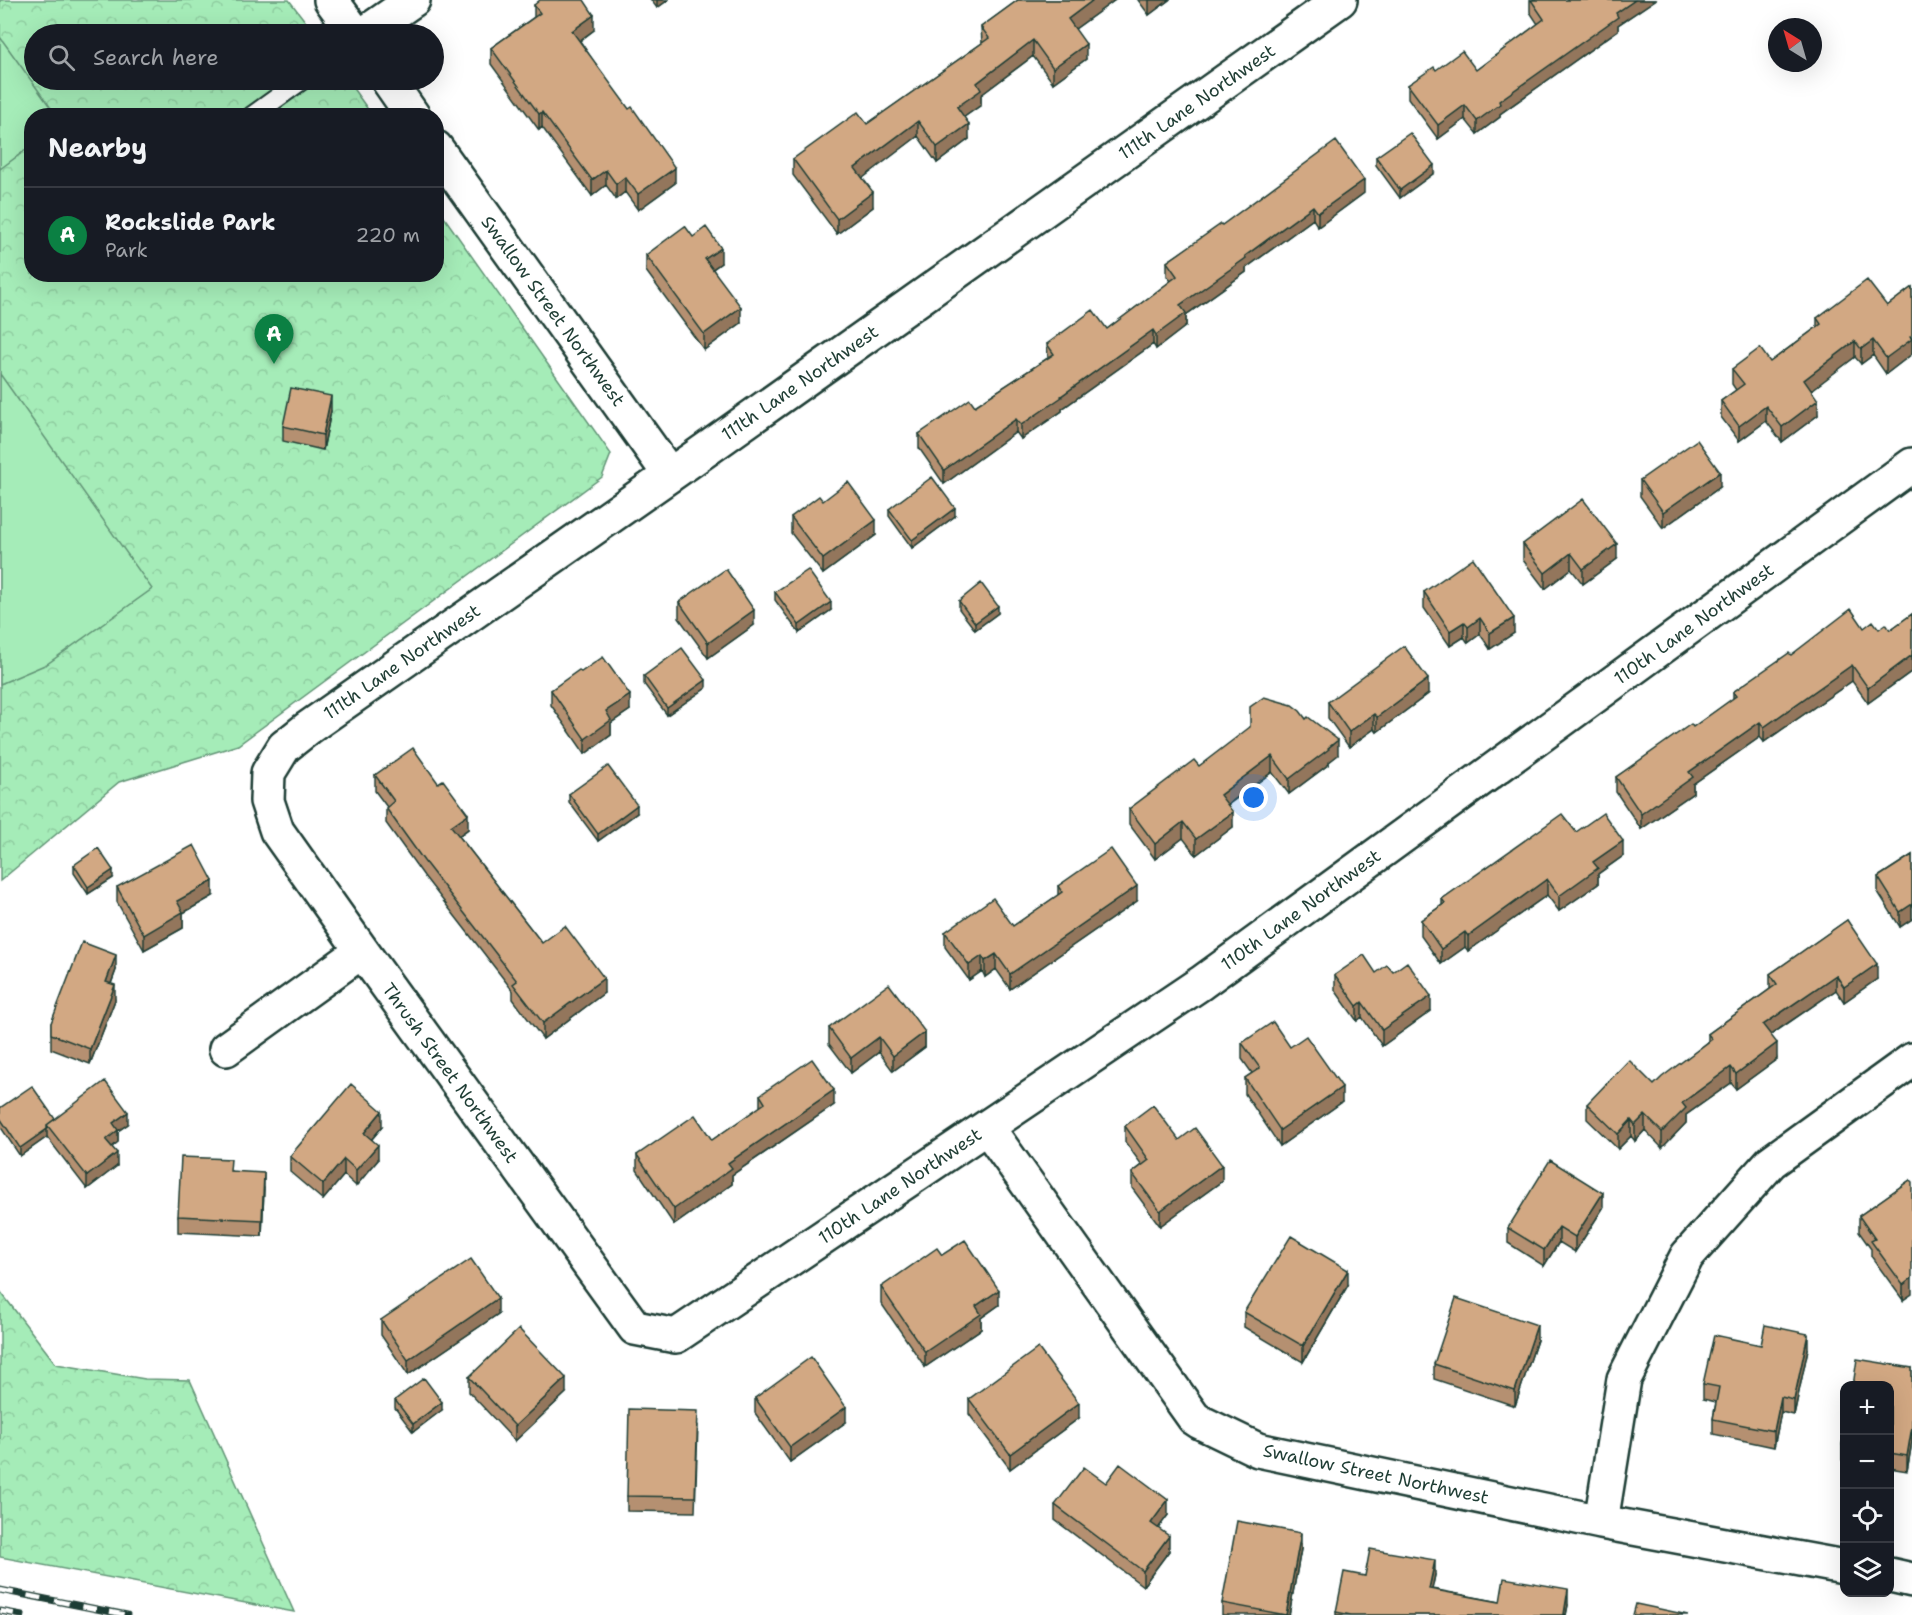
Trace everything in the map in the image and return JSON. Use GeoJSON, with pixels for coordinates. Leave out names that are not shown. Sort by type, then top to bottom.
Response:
{"type":"FeatureCollection","features":[{"type":"Feature","properties":{"kind":"street"},"geometry":{"type":"LineString","coordinates":[[331,0],[349,24]]}},
{"type":"Feature","properties":{"kind":"street"},"geometry":{"type":"LineString","coordinates":[[378,24],[413,0]]}},
{"type":"Feature","properties":{"kind":"street","name":"111th Lane Northwest"},"geometry":{"type":"LineString","coordinates":[[268,773],[284,747],[308,728],[670,475],[1340,0]]}},
{"type":"Feature","properties":{"kind":"street"},"geometry":{"type":"LineString","coordinates":[[395,90],[408,108]]}},
{"type":"Feature","properties":{"kind":"street","name":"Swallow Street Northwest"},"geometry":{"type":"LineString","coordinates":[[444,159],[670,475]]}},
{"type":"Feature","properties":{"kind":"street","name":"110th Lane Northwest"},"geometry":{"type":"LineString","coordinates":[[676,1336],[1202,983],[1912,465]]}},
{"type":"Feature","properties":{"kind":"street","name":"Thrush Street Northwest"},"geometry":{"type":"LineString","coordinates":[[268,773],[267,801],[277,831],[635,1328],[676,1336]]}},
{"type":"Feature","properties":{"kind":"street"},"geometry":{"type":"LineString","coordinates":[[226,1049],[362,951]]}},
{"type":"Feature","properties":{"kind":"street"},"geometry":{"type":"LineString","coordinates":[[1601,1522],[1624,1379],[1687,1256],[1771,1162],[1912,1060]]}},
{"type":"Feature","properties":{"kind":"street","name":"Swallow Street Northwest"},"geometry":{"type":"LineString","coordinates":[[987,1127],[1194,1419],[1258,1450],[1601,1522],[1840,1566]]}},
{"type":"Feature","properties":{"kind":"street"},"geometry":{"type":"LineString","coordinates":[[1894,1576],[1912,1580]]}},
{"type":"Feature","properties":{"kind":"lane"},"geometry":{"type":"LineString","coordinates":[[263,108],[288,90]]}},
{"type":"Feature","properties":{"kind":"green space"},"geometry":{"type":"Polygon","coordinates":[[[0,0],[289,0],[307,24],[24,24],[24,90],[354,90],[367,108],[24,108],[24,282],[444,282],[444,217],[611,454],[602,477],[238,745],[119,782],[0,881],[0,0]]]}},
{"type":"Feature","properties":{"kind":"green space"},"geometry":{"type":"Polygon","coordinates":[[[0,37],[24,70],[24,90],[38,90],[51,108],[24,108],[24,151],[0,169],[0,37]]]}},
{"type":"Feature","properties":{"kind":"green space"},"geometry":{"type":"Polygon","coordinates":[[[0,374],[152,589],[47,664],[0,684],[0,374]]]}},
{"type":"Feature","properties":{"kind":"green space"},"geometry":{"type":"Polygon","coordinates":[[[0,1291],[56,1364],[145,1379],[190,1380],[294,1612],[0,1557],[0,1291]]]}},
{"type":"Feature","properties":{"kind":"building"},"geometry":{"type":"Polygon","coordinates":[[[540,0],[584,0],[594,15],[572,31],[629,109],[632,107],[675,168],[638,194],[625,177],[616,184],[606,170],[592,180],[542,112],[539,114],[491,48],[540,13],[534,5],[540,0]]]}},
{"type":"Feature","properties":{"kind":"building"},"geometry":{"type":"Polygon","coordinates":[[[1018,0],[1093,0],[1068,19],[1086,44],[1053,68],[1033,40],[977,83],[981,90],[957,107],[969,124],[937,147],[918,121],[855,168],[873,192],[837,219],[793,159],[858,112],[867,124],[989,38],[981,27],[1018,0]]]}},
{"type":"Feature","properties":{"kind":"building"},"geometry":{"type":"Polygon","coordinates":[[[1531,0],[1635,0],[1616,13],[1618,17],[1499,101],[1500,104],[1477,121],[1465,105],[1438,125],[1408,85],[1434,67],[1436,70],[1462,51],[1476,70],[1544,19],[1531,0]]]}},
{"type":"Feature","properties":{"kind":"building"},"geometry":{"type":"Polygon","coordinates":[[[1410,133],[1434,165],[1400,190],[1376,157],[1410,133]]]}},
{"type":"Feature","properties":{"kind":"building"},"geometry":{"type":"Polygon","coordinates":[[[1336,141],[1364,180],[1318,213],[1313,206],[1245,256],[1246,258],[1180,305],[1186,313],[1156,335],[1153,330],[1021,425],[1016,419],[944,470],[919,434],[970,399],[975,406],[1054,354],[1047,344],[1093,310],[1107,329],[1177,276],[1167,262],[1222,225],[1336,141]]]}},
{"type":"Feature","properties":{"kind":"building"},"geometry":{"type":"Polygon","coordinates":[[[685,226],[693,237],[706,227],[721,248],[705,259],[741,307],[704,334],[646,255],[685,226]]]}},
{"type":"Feature","properties":{"kind":"building"},"geometry":{"type":"Polygon","coordinates":[[[1867,280],[1887,306],[1912,287],[1912,335],[1910,337],[1912,339],[1886,358],[1873,340],[1861,349],[1855,341],[1804,380],[1818,400],[1782,427],[1766,406],[1739,426],[1721,401],[1744,384],[1732,369],[1760,348],[1770,362],[1821,324],[1817,318],[1867,280]]]}},
{"type":"Feature","properties":{"kind":"building"},"geometry":{"type":"Polygon","coordinates":[[[291,388],[331,396],[323,435],[283,426],[291,388]]]}},
{"type":"Feature","properties":{"kind":"building"},"geometry":{"type":"Polygon","coordinates":[[[1697,440],[1720,472],[1663,512],[1640,480],[1697,440]]]}},
{"type":"Feature","properties":{"kind":"building"},"geometry":{"type":"Polygon","coordinates":[[[932,477],[955,508],[912,540],[889,509],[932,477]]]}},
{"type":"Feature","properties":{"kind":"building"},"geometry":{"type":"Polygon","coordinates":[[[848,482],[876,520],[823,559],[791,517],[819,496],[823,501],[848,482]]]}},
{"type":"Feature","properties":{"kind":"building"},"geometry":{"type":"Polygon","coordinates":[[[1583,499],[1617,544],[1583,569],[1571,553],[1545,573],[1523,544],[1583,499]]]}},
{"type":"Feature","properties":{"kind":"building"},"geometry":{"type":"Polygon","coordinates":[[[1473,558],[1514,618],[1490,633],[1480,618],[1468,627],[1464,622],[1450,631],[1424,592],[1473,558]]]}},
{"type":"Feature","properties":{"kind":"building"},"geometry":{"type":"Polygon","coordinates":[[[726,569],[754,610],[708,643],[679,602],[726,569]]]}},
{"type":"Feature","properties":{"kind":"building"},"geometry":{"type":"Polygon","coordinates":[[[808,570],[831,602],[799,625],[775,592],[808,570]]]}},
{"type":"Feature","properties":{"kind":"building"},"geometry":{"type":"Polygon","coordinates":[[[981,583],[998,606],[975,623],[959,601],[981,583]]]}},
{"type":"Feature","properties":{"kind":"building"},"geometry":{"type":"Polygon","coordinates":[[[1851,609],[1864,628],[1873,621],[1879,629],[1886,624],[1890,630],[1912,614],[1912,655],[1868,688],[1852,665],[1764,727],[1760,722],[1689,772],[1693,777],[1641,814],[1616,777],[1691,724],[1693,727],[1736,696],[1733,692],[1789,653],[1791,655],[1851,609]]]}},
{"type":"Feature","properties":{"kind":"building"},"geometry":{"type":"Polygon","coordinates":[[[1404,646],[1428,679],[1377,717],[1374,714],[1349,732],[1328,702],[1404,646]]]}},
{"type":"Feature","properties":{"kind":"building"},"geometry":{"type":"Polygon","coordinates":[[[682,648],[706,680],[667,708],[644,676],[682,648]]]}},
{"type":"Feature","properties":{"kind":"building"},"geometry":{"type":"Polygon","coordinates":[[[603,657],[630,695],[606,711],[611,720],[585,739],[551,690],[579,670],[581,672],[603,657]]]}},
{"type":"Feature","properties":{"kind":"building"},"geometry":{"type":"Polygon","coordinates":[[[1264,697],[1292,705],[1306,719],[1308,717],[1338,740],[1289,779],[1272,756],[1220,795],[1233,812],[1196,839],[1183,822],[1155,844],[1129,809],[1194,760],[1199,766],[1250,727],[1250,707],[1264,697]]]}},
{"type":"Feature","properties":{"kind":"building"},"geometry":{"type":"Polygon","coordinates":[[[413,748],[438,783],[443,780],[468,814],[451,826],[542,943],[565,926],[604,978],[543,1023],[513,984],[517,981],[386,808],[394,801],[375,775],[413,748]]]}},
{"type":"Feature","properties":{"kind":"building"},"geometry":{"type":"Polygon","coordinates":[[[608,766],[637,805],[598,834],[569,794],[608,766]]]}},
{"type":"Feature","properties":{"kind":"building"},"geometry":{"type":"Polygon","coordinates":[[[1603,813],[1623,841],[1593,862],[1598,868],[1559,896],[1547,879],[1468,936],[1465,932],[1441,949],[1421,920],[1445,903],[1442,899],[1562,814],[1576,832],[1603,813]]]}},
{"type":"Feature","properties":{"kind":"building"},"geometry":{"type":"Polygon","coordinates":[[[194,845],[213,881],[177,901],[183,912],[144,935],[117,887],[194,845]]]}},
{"type":"Feature","properties":{"kind":"building"},"geometry":{"type":"Polygon","coordinates":[[[98,848],[113,870],[88,887],[74,865],[98,848]]]}},
{"type":"Feature","properties":{"kind":"building"},"geometry":{"type":"Polygon","coordinates":[[[1111,849],[1137,886],[1010,974],[996,954],[985,961],[982,956],[969,965],[945,932],[993,898],[1013,926],[1062,892],[1058,886],[1111,849]]]}},
{"type":"Feature","properties":{"kind":"building"},"geometry":{"type":"Polygon","coordinates":[[[1912,855],[1912,904],[1900,912],[1878,877],[1912,855]]]}},
{"type":"Feature","properties":{"kind":"building"},"geometry":{"type":"Polygon","coordinates":[[[1847,920],[1877,964],[1844,987],[1836,975],[1763,1025],[1777,1043],[1736,1074],[1731,1067],[1682,1103],[1686,1108],[1662,1132],[1645,1115],[1635,1125],[1631,1120],[1618,1134],[1587,1104],[1629,1060],[1654,1085],[1712,1039],[1708,1034],[1777,984],[1770,974],[1847,920]]]}},
{"type":"Feature","properties":{"kind":"building"},"geometry":{"type":"Polygon","coordinates":[[[82,942],[116,955],[106,982],[115,985],[90,1049],[51,1034],[51,1023],[82,942]]]}},
{"type":"Feature","properties":{"kind":"building"},"geometry":{"type":"Polygon","coordinates":[[[1364,955],[1376,973],[1387,965],[1393,972],[1407,962],[1431,996],[1382,1030],[1362,1002],[1357,1006],[1335,975],[1364,955]]]}},
{"type":"Feature","properties":{"kind":"building"},"geometry":{"type":"Polygon","coordinates":[[[889,984],[925,1032],[893,1056],[879,1037],[851,1058],[829,1028],[889,984]]]}},
{"type":"Feature","properties":{"kind":"building"},"geometry":{"type":"Polygon","coordinates":[[[1273,1022],[1290,1047],[1306,1036],[1342,1087],[1280,1130],[1245,1078],[1260,1068],[1242,1043],[1273,1022]]]}},
{"type":"Feature","properties":{"kind":"building"},"geometry":{"type":"Polygon","coordinates":[[[812,1059],[834,1090],[728,1163],[732,1168],[674,1209],[637,1155],[695,1115],[712,1140],[765,1103],[760,1095],[812,1059]]]}},
{"type":"Feature","properties":{"kind":"building"},"geometry":{"type":"Polygon","coordinates":[[[105,1081],[128,1112],[113,1123],[118,1130],[106,1140],[117,1153],[87,1176],[47,1125],[105,1081]]]}},
{"type":"Feature","properties":{"kind":"building"},"geometry":{"type":"Polygon","coordinates":[[[351,1084],[382,1111],[364,1133],[378,1145],[356,1170],[344,1159],[323,1184],[290,1156],[351,1084]]]}},
{"type":"Feature","properties":{"kind":"building"},"geometry":{"type":"Polygon","coordinates":[[[32,1086],[55,1119],[47,1125],[47,1129],[20,1148],[0,1118],[0,1108],[32,1086]]]}},
{"type":"Feature","properties":{"kind":"building"},"geometry":{"type":"Polygon","coordinates":[[[1153,1105],[1179,1140],[1195,1128],[1222,1165],[1160,1211],[1132,1173],[1149,1160],[1125,1126],[1153,1105]]]}},
{"type":"Feature","properties":{"kind":"building"},"geometry":{"type":"Polygon","coordinates":[[[181,1157],[231,1159],[230,1171],[264,1173],[262,1220],[178,1216],[181,1157]]]}},
{"type":"Feature","properties":{"kind":"building"},"geometry":{"type":"Polygon","coordinates":[[[1550,1160],[1603,1193],[1575,1237],[1559,1227],[1544,1250],[1508,1228],[1550,1160]]]}},
{"type":"Feature","properties":{"kind":"building"},"geometry":{"type":"Polygon","coordinates":[[[1910,1180],[1912,1182],[1912,1278],[1903,1285],[1871,1241],[1875,1239],[1859,1216],[1910,1180]]]}},
{"type":"Feature","properties":{"kind":"building"},"geometry":{"type":"Polygon","coordinates":[[[1291,1236],[1348,1270],[1303,1346],[1244,1312],[1291,1236]]]}},
{"type":"Feature","properties":{"kind":"building"},"geometry":{"type":"Polygon","coordinates":[[[965,1240],[999,1290],[976,1306],[981,1314],[925,1352],[881,1287],[937,1248],[942,1255],[965,1240]]]}},
{"type":"Feature","properties":{"kind":"building"},"geometry":{"type":"Polygon","coordinates":[[[471,1259],[498,1298],[408,1360],[381,1320],[471,1259]]]}},
{"type":"Feature","properties":{"kind":"building"},"geometry":{"type":"Polygon","coordinates":[[[1456,1298],[1537,1325],[1515,1391],[1434,1364],[1456,1298]]]}},
{"type":"Feature","properties":{"kind":"building"},"geometry":{"type":"Polygon","coordinates":[[[1765,1325],[1808,1334],[1794,1400],[1781,1397],[1774,1431],[1713,1419],[1719,1387],[1703,1384],[1714,1335],[1761,1345],[1765,1325]]]}},
{"type":"Feature","properties":{"kind":"building"},"geometry":{"type":"Polygon","coordinates":[[[519,1329],[566,1378],[515,1426],[469,1377],[519,1329]]]}},
{"type":"Feature","properties":{"kind":"building"},"geometry":{"type":"Polygon","coordinates":[[[1038,1348],[1079,1403],[1010,1454],[969,1399],[1038,1348]]]}},
{"type":"Feature","properties":{"kind":"building"},"geometry":{"type":"Polygon","coordinates":[[[811,1357],[846,1407],[790,1447],[755,1398],[811,1357]]]}},
{"type":"Feature","properties":{"kind":"building"},"geometry":{"type":"Polygon","coordinates":[[[1857,1359],[1912,1368],[1912,1426],[1907,1456],[1894,1454],[1894,1381],[1854,1381],[1857,1359]]]}},
{"type":"Feature","properties":{"kind":"building"},"geometry":{"type":"Polygon","coordinates":[[[424,1378],[442,1402],[413,1424],[395,1400],[424,1378]]]}},
{"type":"Feature","properties":{"kind":"building"},"geometry":{"type":"Polygon","coordinates":[[[629,1409],[698,1411],[695,1497],[627,1496],[629,1409]]]}},
{"type":"Feature","properties":{"kind":"building"},"geometry":{"type":"Polygon","coordinates":[[[1120,1464],[1168,1500],[1151,1523],[1169,1536],[1143,1571],[1055,1505],[1084,1467],[1106,1483],[1120,1464]]]}},
{"type":"Feature","properties":{"kind":"building"},"geometry":{"type":"Polygon","coordinates":[[[1237,1521],[1301,1533],[1286,1615],[1222,1603],[1237,1521]]]}},
{"type":"Feature","properties":{"kind":"building"},"geometry":{"type":"Polygon","coordinates":[[[1370,1549],[1435,1560],[1429,1589],[1500,1602],[1504,1578],[1568,1589],[1564,1614],[1566,1615],[1351,1615],[1336,1612],[1344,1572],[1365,1576],[1370,1549]]]}},
{"type":"Feature","properties":{"kind":"building"},"geometry":{"type":"Polygon","coordinates":[[[1636,1604],[1688,1615],[1633,1615],[1636,1604]]]}},
{"type":"Feature","properties":{"kind":"railway"},"geometry":{"type":"LineString","coordinates":[[0,1590],[127,1615]]}},
{"type":"Feature","properties":{"kind":"railway"},"geometry":{"type":"LineString","coordinates":[[0,1611],[22,1615]]}},
{"type":"Feature","properties":{"kind":"place","name":"Rockslide Park"},"geometry":{"type":"Point","coordinates":[274,364]}}]}
